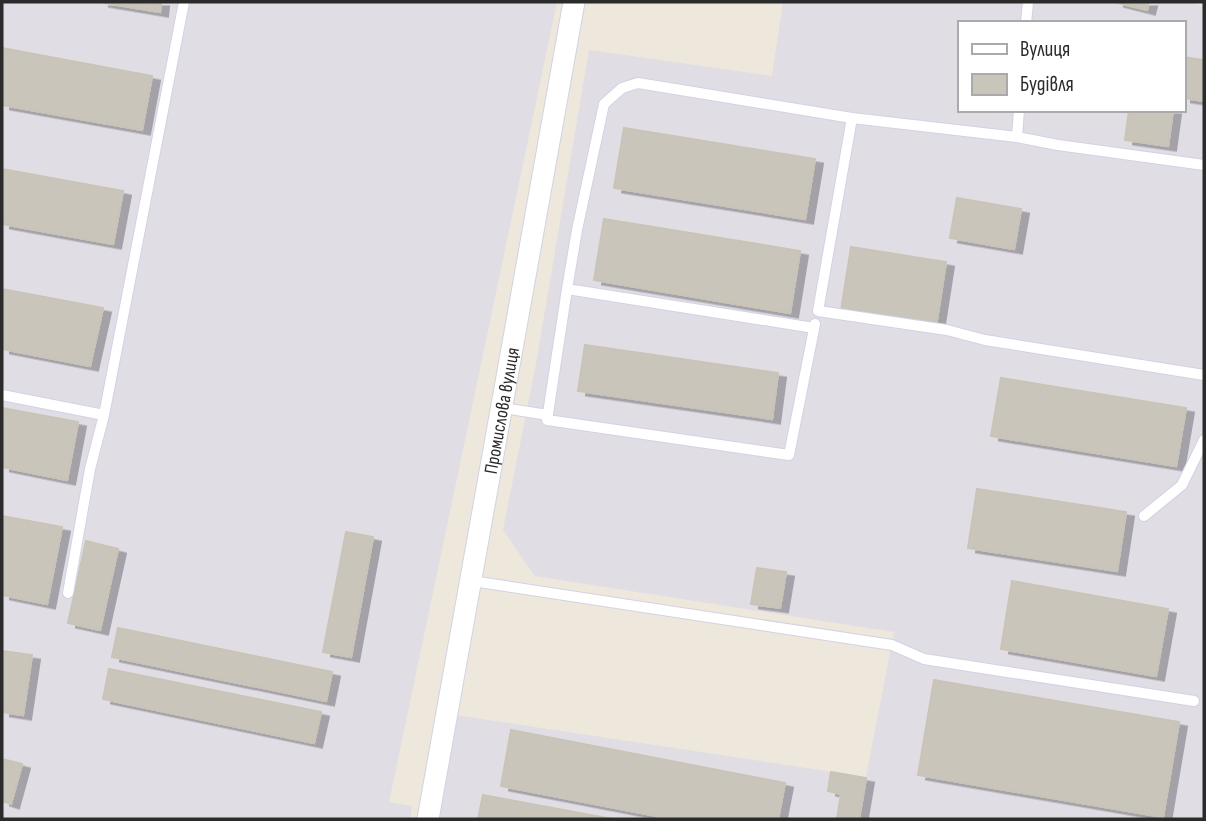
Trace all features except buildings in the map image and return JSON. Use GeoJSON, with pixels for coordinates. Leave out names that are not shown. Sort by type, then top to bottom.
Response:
{"type":"FeatureCollection","features":[{"type":"Feature","properties":{"kind":"street","name":"Промислова вулиця"},"geometry":{"type":"LineString","coordinates":[[428,819],[503,408],[572,3]]}},
{"type":"Feature","properties":{"kind":"lane"},"geometry":{"type":"LineString","coordinates":[[68,593],[90,469],[104,415],[184,2]]}},
{"type":"Feature","properties":{"kind":"lane"},"geometry":{"type":"LineString","coordinates":[[1026,21],[1028,2]]}},
{"type":"Feature","properties":{"kind":"lane"},"geometry":{"type":"LineString","coordinates":[[852,118],[789,455],[547,420],[578,230],[604,104],[622,88],[638,83],[852,118],[1017,137],[1204,165]]}},
{"type":"Feature","properties":{"kind":"lane"},"geometry":{"type":"LineString","coordinates":[[1017,137],[1019,112]]}},
{"type":"Feature","properties":{"kind":"lane"},"geometry":{"type":"LineString","coordinates":[[568,289],[814,328]]}},
{"type":"Feature","properties":{"kind":"lane"},"geometry":{"type":"LineString","coordinates":[[818,311],[947,330],[985,340],[1204,375]]}},
{"type":"Feature","properties":{"kind":"lane"},"geometry":{"type":"LineString","coordinates":[[2,395],[104,415]]}},
{"type":"Feature","properties":{"kind":"lane"},"geometry":{"type":"LineString","coordinates":[[503,408],[548,415]]}},
{"type":"Feature","properties":{"kind":"lane"},"geometry":{"type":"LineString","coordinates":[[1144,516],[1182,485],[1204,440]]}},
{"type":"Feature","properties":{"kind":"lane"},"geometry":{"type":"LineString","coordinates":[[472,581],[892,645],[923,659],[1194,701]]}},
{"type":"Feature","properties":{"kind":"shaded area"},"geometry":{"type":"Polygon","coordinates":[[[2,2],[557,2],[389,802],[412,806],[410,819],[2,819],[2,2]]]}},
{"type":"Feature","properties":{"kind":"shaded area"},"geometry":{"type":"Polygon","coordinates":[[[783,2],[1190,2],[1204,7],[1204,819],[438,819],[455,715],[866,777],[894,632],[535,576],[503,530],[536,364],[589,50],[772,76],[783,2]]]}}]}
